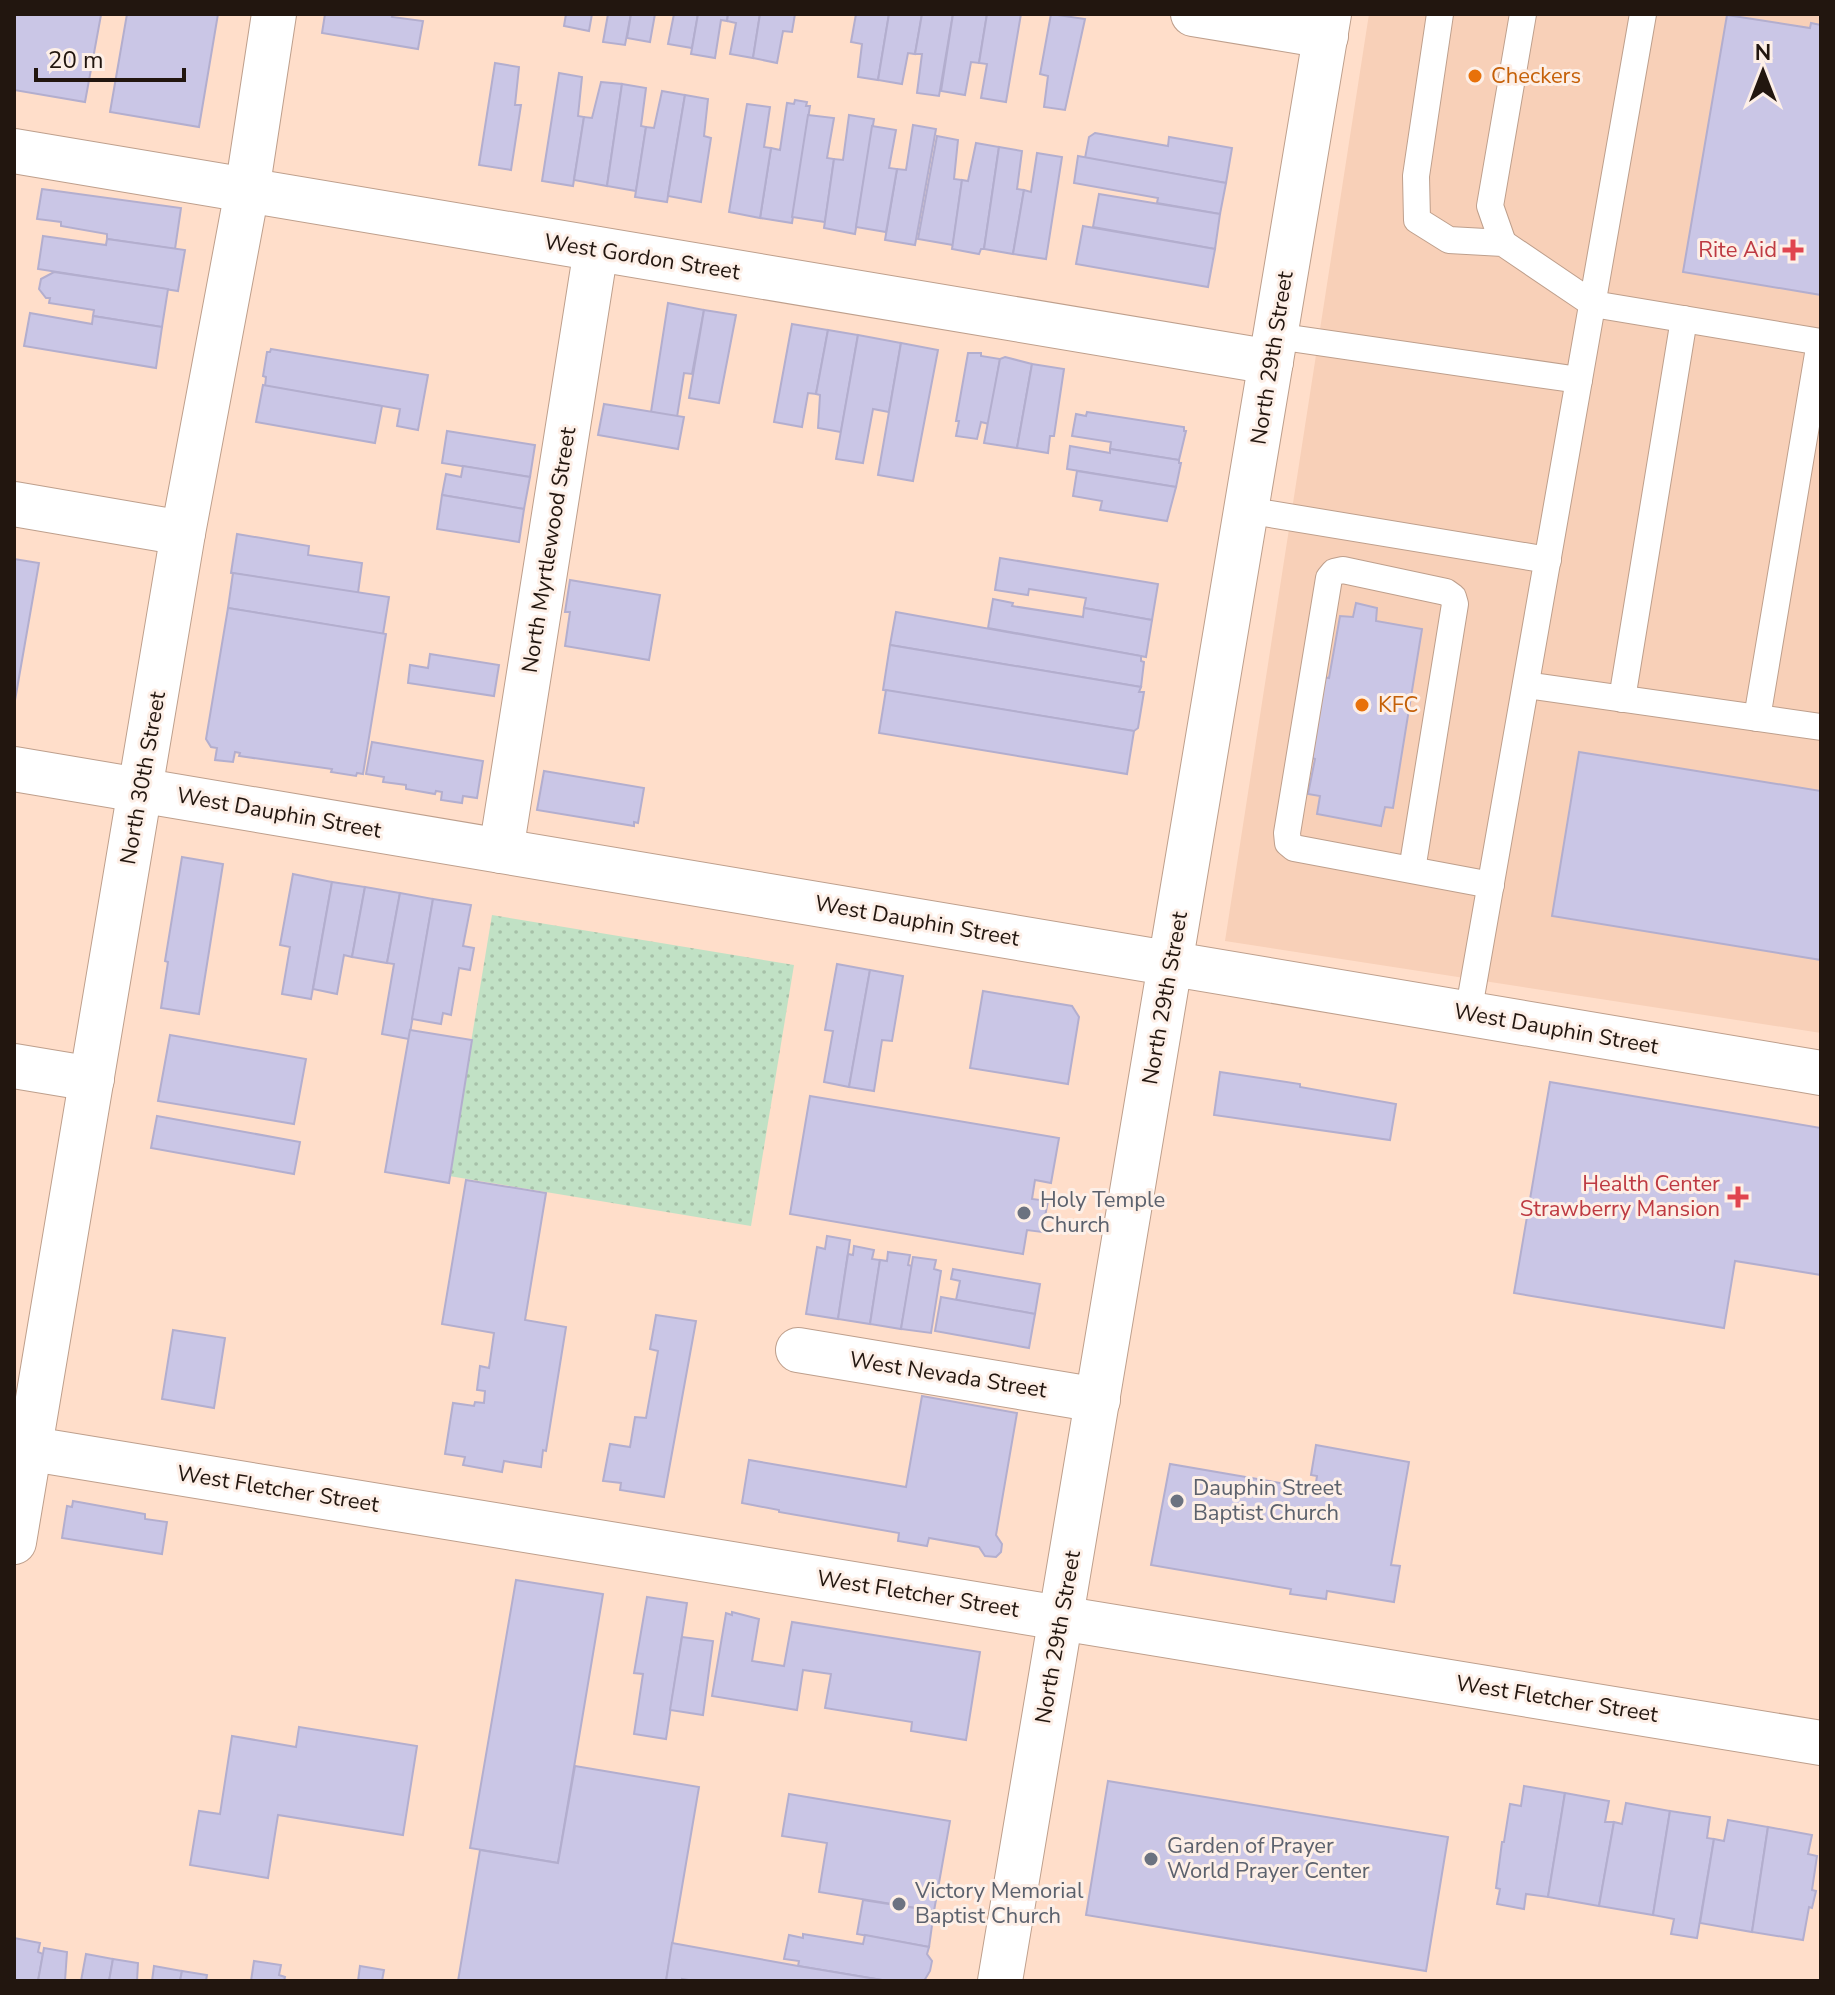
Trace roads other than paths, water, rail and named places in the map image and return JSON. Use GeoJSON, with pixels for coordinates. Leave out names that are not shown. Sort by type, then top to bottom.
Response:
{"type":"FeatureCollection","features":[{"type":"Feature","properties":{"kind":"street","name":"North 30th Street"},"geometry":{"type":"LineString","coordinates":[[14,1542],[22,1447],[92,1079],[183,533],[247,191],[274,14]]}},
{"type":"Feature","properties":{"kind":"street"},"geometry":{"type":"LineString","coordinates":[[1193,14],[1327,25]]}},
{"type":"Feature","properties":{"kind":"street","name":"North 29th Street"},"geometry":{"type":"LineString","coordinates":[[1000,1981],[1327,25]]}},
{"type":"Feature","properties":{"kind":"street","name":"West Gordon Street"},"geometry":{"type":"LineString","coordinates":[[14,151],[596,249],[1273,349]]}},
{"type":"Feature","properties":{"kind":"street","name":"North Myrtlewood Street"},"geometry":{"type":"LineString","coordinates":[[501,851],[596,249]]}},
{"type":"Feature","properties":{"kind":"street"},"geometry":{"type":"LineString","coordinates":[[14,504],[183,533]]}},
{"type":"Feature","properties":{"kind":"street","name":"West Dauphin Street"},"geometry":{"type":"LineString","coordinates":[[14,769],[1821,1073]]}},
{"type":"Feature","properties":{"kind":"street"},"geometry":{"type":"LineString","coordinates":[[14,1066],[92,1079]]}},
{"type":"Feature","properties":{"kind":"street","name":"West Nevada Street"},"geometry":{"type":"LineString","coordinates":[[798,1350],[1098,1400]]}},
{"type":"Feature","properties":{"kind":"street","name":"West Fletcher Street"},"geometry":{"type":"LineString","coordinates":[[22,1447],[1821,1743]]}},
{"type":"Feature","properties":{"kind":"lane"},"geometry":{"type":"LineString","coordinates":[[1440,14],[1416,176],[1417,220],[1449,240],[1503,243],[1593,304],[1820,342],[1757,718]]}},
{"type":"Feature","properties":{"kind":"lane"},"geometry":{"type":"LineString","coordinates":[[1503,243],[1490,206],[1523,14]]}},
{"type":"Feature","properties":{"kind":"lane"},"geometry":{"type":"LineString","coordinates":[[1468,1014],[1643,14]]}},
{"type":"Feature","properties":{"kind":"lane"},"geometry":{"type":"LineString","coordinates":[[1622,699],[1684,319]]}},
{"type":"Feature","properties":{"kind":"lane"},"geometry":{"type":"LineString","coordinates":[[1273,349],[1579,380]]}},
{"type":"Feature","properties":{"kind":"lane"},"geometry":{"type":"LineString","coordinates":[[1246,510],[1548,560]]}},
{"type":"Feature","properties":{"kind":"lane"},"geometry":{"type":"LineString","coordinates":[[1412,870],[1455,604],[1453,597],[1446,592],[1343,570],[1334,572],[1329,578],[1287,833],[1288,843],[1294,848],[1491,885]]}},
{"type":"Feature","properties":{"kind":"lane"},"geometry":{"type":"LineString","coordinates":[[1526,685],[1821,727]]}},
{"type":"Feature","properties":{"kind":"place","name":"Checkers"},"geometry":{"type":"Point","coordinates":[1475,76]}},
{"type":"Feature","properties":{"kind":"place","name":"Rite Aid"},"geometry":{"type":"Point","coordinates":[1793,250]}},
{"type":"Feature","properties":{"kind":"place","name":"KFC"},"geometry":{"type":"Point","coordinates":[1362,705]}},
{"type":"Feature","properties":{"kind":"place","name":"Health Center Strawberry Mansion"},"geometry":{"type":"Point","coordinates":[1738,1197]}},
{"type":"Feature","properties":{"kind":"place","name":"Holy Temple Church"},"geometry":{"type":"Point","coordinates":[1024,1213]}},
{"type":"Feature","properties":{"kind":"place","name":"Dauphin Street Baptist Church"},"geometry":{"type":"Point","coordinates":[1177,1501]}},
{"type":"Feature","properties":{"kind":"place","name":"Garden of Prayer World Prayer Center"},"geometry":{"type":"Point","coordinates":[1151,1859]}},
{"type":"Feature","properties":{"kind":"place","name":"Victory Memorial Baptist Church"},"geometry":{"type":"Point","coordinates":[899,1904]}}]}
